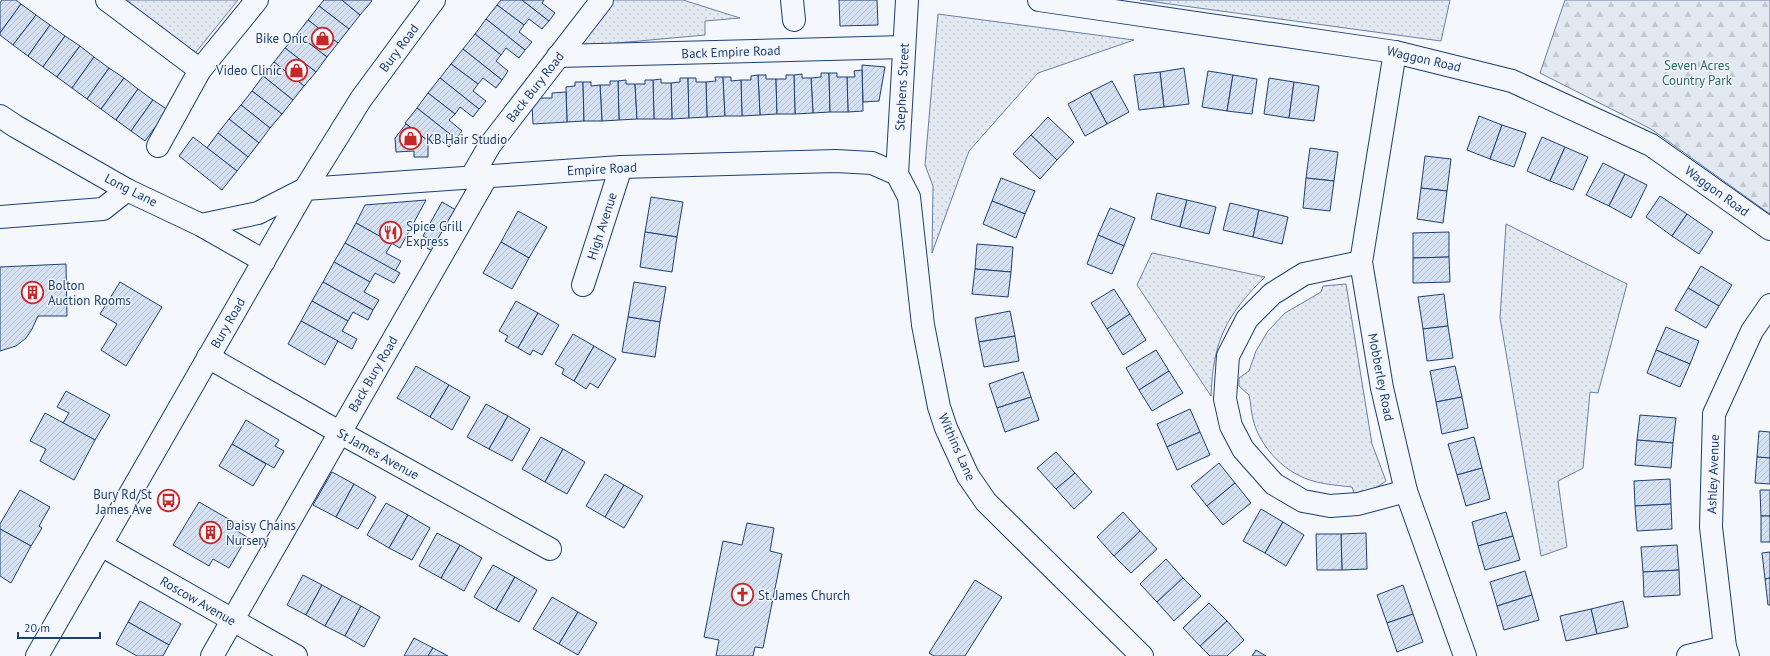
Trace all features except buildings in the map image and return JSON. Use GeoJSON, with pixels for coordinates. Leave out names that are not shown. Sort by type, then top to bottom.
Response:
{"type":"FeatureCollection","features":[{"type":"Feature","properties":{"kind":"main road"},"geometry":{"type":"LineString","coordinates":[[107,0],[200,70]]}},
{"type":"Feature","properties":{"kind":"main road"},"geometry":{"type":"LineString","coordinates":[[158,146],[200,70],[257,0]]}},
{"type":"Feature","properties":{"kind":"main road","name":"Bury Road"},"geometry":{"type":"LineString","coordinates":[[37,656],[305,189],[361,99],[434,0]]}},
{"type":"Feature","properties":{"kind":"main road","name":"Back Bury Road"},"geometry":{"type":"LineString","coordinates":[[212,656],[339,432],[480,176],[490,145],[602,0]]}},
{"type":"Feature","properties":{"kind":"main road","name":"Stephens Street"},"geometry":{"type":"LineString","coordinates":[[898,174],[907,0]]}},
{"type":"Feature","properties":{"kind":"main road","name":"Waggon Road"},"geometry":{"type":"LineString","coordinates":[[1039,0],[1395,52],[1512,81],[1651,145],[1770,230]]}},
{"type":"Feature","properties":{"kind":"main road","name":"Back Empire Road"},"geometry":{"type":"LineString","coordinates":[[558,56],[904,47]]}},
{"type":"Feature","properties":{"kind":"main road","name":"Mobberley Road"},"geometry":{"type":"LineString","coordinates":[[1395,52],[1361,262],[1382,388],[1406,491],[1465,656]]}},
{"type":"Feature","properties":{"kind":"main road","name":"Long Lane"},"geometry":{"type":"LineString","coordinates":[[0,116],[128,190],[201,225],[264,261]]}},
{"type":"Feature","properties":{"kind":"main road","name":"Empire Road"},"geometry":{"type":"LineString","coordinates":[[305,189],[621,167],[836,161],[872,162],[898,174]]}},
{"type":"Feature","properties":{"kind":"main road","name":"High Avenue"},"geometry":{"type":"LineString","coordinates":[[583,285],[621,167]]}},
{"type":"Feature","properties":{"kind":"main road","name":"Withins Lane"},"geometry":{"type":"LineString","coordinates":[[898,174],[909,197],[924,325],[939,407],[946,428],[968,476],[986,502],[1139,655]]}},
{"type":"Feature","properties":{"kind":"main road"},"geometry":{"type":"LineString","coordinates":[[201,225],[258,213],[305,189]]}},
{"type":"Feature","properties":{"kind":"main road"},"geometry":{"type":"LineString","coordinates":[[0,217],[103,209],[128,190]]}},
{"type":"Feature","properties":{"kind":"main road"},"geometry":{"type":"LineString","coordinates":[[1361,262],[1304,274],[1272,294],[1247,319],[1228,356],[1227,406],[1231,426],[1243,449],[1274,484],[1304,501],[1330,506],[1358,504],[1406,491]]}},
{"type":"Feature","properties":{"kind":"main road","name":"Ashley Avenue"},"geometry":{"type":"LineString","coordinates":[[1727,652],[1711,527],[1714,414],[1752,331],[1770,305]]}},
{"type":"Feature","properties":{"kind":"main road","name":"St James Avenue"},"geometry":{"type":"LineString","coordinates":[[208,357],[339,432],[550,549]]}},
{"type":"Feature","properties":{"kind":"main road","name":"Roscow Avenue"},"geometry":{"type":"LineString","coordinates":[[101,545],[296,656]]}},
{"type":"Feature","properties":{"kind":"main road"},"geometry":{"type":"LineString","coordinates":[[1688,656],[1727,652]]}},
{"type":"Feature","properties":{"kind":"green space"},"geometry":{"type":"Polygon","coordinates":[[[121,0],[238,0],[192,57],[121,0]]]}},
{"type":"Feature","properties":{"kind":"green space"},"geometry":{"type":"Polygon","coordinates":[[[610,0],[683,0],[740,18],[705,21],[705,35],[573,47],[610,0]]]}},
{"type":"Feature","properties":{"kind":"green space"},"geometry":{"type":"Polygon","coordinates":[[[1140,0],[1450,0],[1441,41],[1140,0]]]}},
{"type":"Feature","properties":{"kind":"green space","name":"Seven Acres Country Park"},"geometry":{"type":"Polygon","coordinates":[[[1565,0],[1770,0],[1770,214],[1651,129],[1540,73],[1565,0]]]}},
{"type":"Feature","properties":{"kind":"green space"},"geometry":{"type":"Polygon","coordinates":[[[938,14],[1134,40],[1038,73],[969,151],[932,253],[933,186],[925,165],[938,14]]]}},
{"type":"Feature","properties":{"kind":"green space"},"geometry":{"type":"Polygon","coordinates":[[[1506,224],[1627,284],[1598,393],[1590,392],[1583,468],[1558,481],[1567,547],[1541,556],[1500,318],[1506,224]]]}},
{"type":"Feature","properties":{"kind":"green space"},"geometry":{"type":"Polygon","coordinates":[[[1152,253],[1265,277],[1240,304],[1224,330],[1215,360],[1211,396],[1137,285],[1152,253]]]}},
{"type":"Feature","properties":{"kind":"green space"},"geometry":{"type":"Polygon","coordinates":[[[1346,284],[1372,444],[1386,481],[1371,490],[1354,493],[1352,487],[1325,484],[1304,478],[1291,471],[1276,459],[1259,436],[1252,416],[1249,395],[1239,386],[1239,378],[1249,371],[1256,351],[1268,331],[1285,313],[1321,292],[1323,286],[1346,284]]]}},
{"type":"Feature","properties":{"kind":"place","name":"Bike Onic"},"geometry":{"type":"Point","coordinates":[323,38]}},
{"type":"Feature","properties":{"kind":"place","name":"Video Clinic"},"geometry":{"type":"Point","coordinates":[297,70]}},
{"type":"Feature","properties":{"kind":"place","name":"KB Hair Studio"},"geometry":{"type":"Point","coordinates":[411,139]}},
{"type":"Feature","properties":{"kind":"place","name":"Spice Grill Express"},"geometry":{"type":"Point","coordinates":[391,233]}},
{"type":"Feature","properties":{"kind":"place","name":"Bolton Auction Rooms"},"geometry":{"type":"Point","coordinates":[33,292]}},
{"type":"Feature","properties":{"kind":"place","name":"Bury Rd/St James Ave"},"geometry":{"type":"Point","coordinates":[168,501]}},
{"type":"Feature","properties":{"kind":"place","name":"Daisy Chains Nursery"},"geometry":{"type":"Point","coordinates":[210,532]}},
{"type":"Feature","properties":{"kind":"place","name":"St. James Church"},"geometry":{"type":"Point","coordinates":[743,595]}}]}
